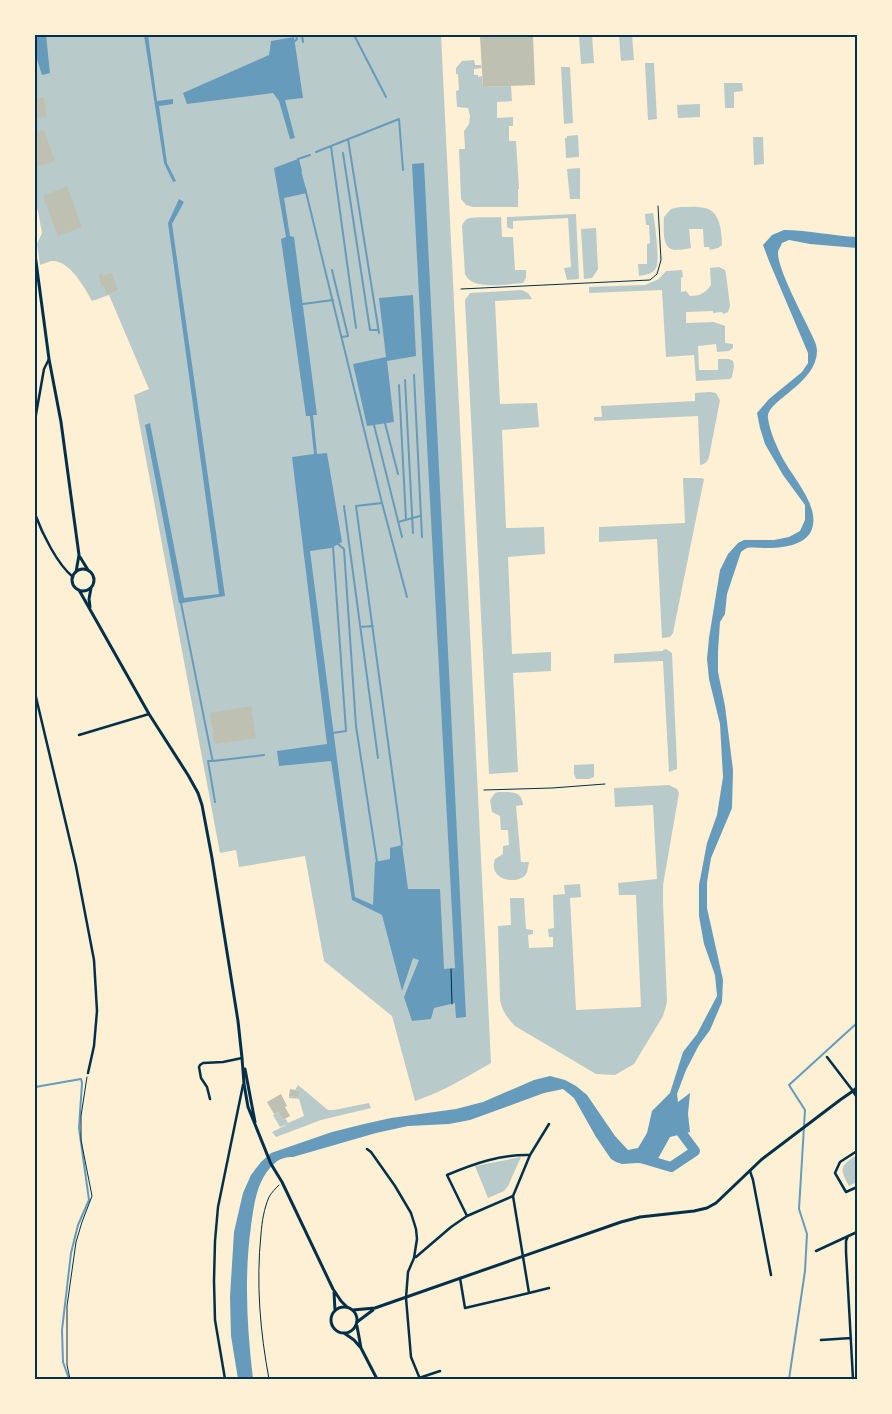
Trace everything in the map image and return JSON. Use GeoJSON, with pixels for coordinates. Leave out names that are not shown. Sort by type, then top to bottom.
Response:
{"type":"FeatureCollection","features":[{"type":"Feature","properties":{"kind":"main road"},"geometry":{"type":"LineString","coordinates":[[35,254],[49,359],[62,431],[78,555],[76,572],[73,577],[74,586],[79,590],[150,714],[188,775],[202,805],[212,858],[249,1105]]}},
{"type":"Feature","properties":{"kind":"main road"},"geometry":{"type":"LineString","coordinates":[[78,555],[92,573],[94,580],[88,599],[90,610]]}},
{"type":"Feature","properties":{"kind":"main road"},"geometry":{"type":"LineString","coordinates":[[76,572],[82,569],[89,571]]}},
{"type":"Feature","properties":{"kind":"main road"},"geometry":{"type":"LineString","coordinates":[[79,590],[86,590],[91,587]]}},
{"type":"Feature","properties":{"kind":"main road"},"geometry":{"type":"LineString","coordinates":[[243,1060],[244,1084],[249,1105],[271,1164],[282,1182],[333,1289],[341,1301],[357,1315],[362,1348],[377,1379]]}},
{"type":"Feature","properties":{"kind":"main road"},"geometry":{"type":"LineString","coordinates":[[353,1310],[375,1308],[406,1298],[621,1222],[640,1217],[707,1208],[716,1203],[761,1160],[853,1090],[857,1098]]}},
{"type":"Feature","properties":{"kind":"main road"},"geometry":{"type":"LineString","coordinates":[[333,1289],[335,1311]]}},
{"type":"Feature","properties":{"kind":"main road"},"geometry":{"type":"LineString","coordinates":[[347,1307],[340,1307],[335,1311],[331,1317],[332,1325],[362,1348]]}},
{"type":"Feature","properties":{"kind":"main road"},"geometry":{"type":"LineString","coordinates":[[344,1333],[352,1331],[357,1323],[375,1308]]}},
{"type":"Feature","properties":{"kind":"street"},"geometry":{"type":"LineString","coordinates":[[35,420],[44,369],[49,359]]}},
{"type":"Feature","properties":{"kind":"street"},"geometry":{"type":"LineString","coordinates":[[35,514],[43,534],[63,568],[73,577]]}},
{"type":"Feature","properties":{"kind":"street"},"geometry":{"type":"LineString","coordinates":[[35,693],[76,866],[94,960],[97,1011],[94,1046],[88,1073]]}},
{"type":"Feature","properties":{"kind":"street"},"geometry":{"type":"LineString","coordinates":[[79,735],[150,714]]}},
{"type":"Feature","properties":{"kind":"street"},"geometry":{"type":"LineString","coordinates":[[827,1057],[853,1090],[857,1088]]}},
{"type":"Feature","properties":{"kind":"street"},"geometry":{"type":"LineString","coordinates":[[210,1098],[208,1086],[201,1078],[200,1065],[203,1063],[243,1060]]}},
{"type":"Feature","properties":{"kind":"street"},"geometry":{"type":"LineString","coordinates":[[225,1379],[215,1320],[215,1241],[218,1207],[244,1084]]}},
{"type":"Feature","properties":{"kind":"street"},"geometry":{"type":"LineString","coordinates":[[239,1108],[249,1105]]}},
{"type":"Feature","properties":{"kind":"street"},"geometry":{"type":"LineString","coordinates":[[529,1293],[513,1196],[530,1155],[549,1124]]}},
{"type":"Feature","properties":{"kind":"street"},"geometry":{"type":"LineString","coordinates":[[367,1149],[395,1186],[411,1213],[416,1229],[417,1239],[414,1258],[408,1272],[406,1298],[411,1357],[419,1378],[440,1371]]}},
{"type":"Feature","properties":{"kind":"street"},"geometry":{"type":"LineString","coordinates":[[857,1151],[840,1162],[835,1173],[846,1192],[857,1187]]}},
{"type":"Feature","properties":{"kind":"street"},"geometry":{"type":"LineString","coordinates":[[467,1216],[447,1175],[476,1163],[518,1154],[530,1155]]}},
{"type":"Feature","properties":{"kind":"street"},"geometry":{"type":"LineString","coordinates":[[750,1171],[771,1275]]}},
{"type":"Feature","properties":{"kind":"street"},"geometry":{"type":"LineString","coordinates":[[414,1258],[450,1227],[467,1216],[513,1196]]}},
{"type":"Feature","properties":{"kind":"street"},"geometry":{"type":"LineString","coordinates":[[816,1251],[857,1232]]}},
{"type":"Feature","properties":{"kind":"street"},"geometry":{"type":"LineString","coordinates":[[848,1236],[846,1252],[853,1379]]}},
{"type":"Feature","properties":{"kind":"street"},"geometry":{"type":"LineString","coordinates":[[460,1278],[465,1308],[549,1288]]}},
{"type":"Feature","properties":{"kind":"street"},"geometry":{"type":"LineString","coordinates":[[821,1340],[851,1338]]}},
{"type":"Feature","properties":{"kind":"lane"},"geometry":{"type":"LineString","coordinates":[[461,289],[650,280],[657,274],[661,260],[658,206]]}},
{"type":"Feature","properties":{"kind":"lane"},"geometry":{"type":"LineString","coordinates":[[484,790],[605,784]]}},
{"type":"Feature","properties":{"kind":"path"},"geometry":{"type":"LineString","coordinates":[[451,968],[452,1004]]}},
{"type":"Feature","properties":{"kind":"path"},"geometry":{"type":"LineString","coordinates":[[70,1379],[67,1365],[66,1306],[76,1242],[92,1196],[82,1140],[81,1116],[88,1073]]}},
{"type":"Feature","properties":{"kind":"path"},"geometry":{"type":"LineString","coordinates":[[269,1379],[260,1314],[260,1245],[263,1216],[267,1204],[272,1192],[282,1182]]}},
{"type":"Feature","properties":{"kind":"shaded area"},"geometry":{"type":"Polygon","coordinates":[[[35,35],[441,35],[491,1063],[445,1089],[415,1101],[392,1016],[324,961],[305,856],[239,867],[236,850],[220,853],[134,395],[149,389],[109,295],[92,301],[76,275],[70,269],[58,262],[51,261],[40,265],[37,244],[42,233],[38,211],[35,207],[35,35]]]}},
{"type":"Feature","properties":{"kind":"shaded area"},"geometry":{"type":"Polygon","coordinates":[[[579,35],[592,35],[594,63],[581,64],[579,35]]]}},
{"type":"Feature","properties":{"kind":"shaded area"},"geometry":{"type":"Polygon","coordinates":[[[619,35],[632,35],[634,60],[621,61],[619,35]]]}},
{"type":"Feature","properties":{"kind":"shaded area"},"geometry":{"type":"Polygon","coordinates":[[[474,60],[475,65],[481,65],[482,68],[474,69],[474,75],[482,76],[483,87],[511,86],[512,101],[497,102],[497,118],[513,117],[513,126],[509,126],[509,141],[516,141],[519,189],[518,207],[473,207],[466,205],[461,199],[459,149],[465,149],[464,131],[469,124],[470,116],[468,108],[457,107],[456,91],[459,90],[456,68],[462,61],[474,60]]]}},
{"type":"Feature","properties":{"kind":"shaded area"},"geometry":{"type":"Polygon","coordinates":[[[645,63],[654,63],[657,119],[648,120],[645,63]]]}},
{"type":"Feature","properties":{"kind":"shaded area"},"geometry":{"type":"Polygon","coordinates":[[[561,67],[570,67],[573,123],[564,124],[561,67]]]}},
{"type":"Feature","properties":{"kind":"shaded area"},"geometry":{"type":"Polygon","coordinates":[[[724,83],[742,83],[743,91],[734,92],[734,108],[725,108],[724,83]]]}},
{"type":"Feature","properties":{"kind":"shaded area"},"geometry":{"type":"Polygon","coordinates":[[[700,104],[700,117],[678,118],[677,105],[700,104]]]}},
{"type":"Feature","properties":{"kind":"shaded area"},"geometry":{"type":"Polygon","coordinates":[[[578,135],[579,157],[566,158],[565,138],[578,135]]]}},
{"type":"Feature","properties":{"kind":"shaded area"},"geometry":{"type":"Polygon","coordinates":[[[753,137],[763,137],[764,164],[754,165],[753,137]]]}},
{"type":"Feature","properties":{"kind":"shaded area"},"geometry":{"type":"Polygon","coordinates":[[[580,168],[580,199],[570,199],[567,169],[580,168]]]}},
{"type":"Feature","properties":{"kind":"shaded area"},"geometry":{"type":"Polygon","coordinates":[[[702,207],[714,213],[721,228],[722,245],[710,250],[709,247],[704,247],[703,229],[689,229],[691,248],[674,250],[670,248],[664,236],[664,217],[671,209],[702,207]]]}},
{"type":"Feature","properties":{"kind":"shaded area"},"geometry":{"type":"Polygon","coordinates":[[[653,213],[657,242],[657,264],[653,272],[639,276],[638,264],[647,264],[647,244],[650,243],[649,225],[646,225],[645,214],[653,213]]]}},
{"type":"Feature","properties":{"kind":"shaded area"},"geometry":{"type":"Polygon","coordinates":[[[576,214],[579,279],[567,280],[564,268],[571,267],[568,218],[513,221],[513,229],[507,226],[507,217],[576,214]]]}},
{"type":"Feature","properties":{"kind":"shaded area"},"geometry":{"type":"Polygon","coordinates":[[[501,217],[502,237],[513,237],[515,270],[526,270],[526,278],[523,283],[482,285],[474,283],[465,274],[462,226],[470,218],[501,217]]]}},
{"type":"Feature","properties":{"kind":"shaded area"},"geometry":{"type":"Polygon","coordinates":[[[596,228],[598,269],[592,278],[584,279],[581,229],[596,228]]]}},
{"type":"Feature","properties":{"kind":"shaded area"},"geometry":{"type":"Polygon","coordinates":[[[719,267],[725,270],[726,274],[730,306],[728,312],[723,314],[722,312],[713,313],[713,311],[686,312],[686,323],[714,322],[725,326],[725,343],[733,344],[733,348],[729,351],[717,352],[716,344],[698,346],[699,370],[718,370],[718,359],[729,359],[733,361],[734,366],[730,379],[696,381],[694,355],[666,357],[662,290],[589,293],[589,287],[645,285],[659,279],[666,271],[682,270],[681,292],[686,291],[690,296],[702,294],[711,285],[710,268],[719,267]]]}},
{"type":"Feature","properties":{"kind":"shaded area"},"geometry":{"type":"Polygon","coordinates":[[[522,290],[528,293],[532,299],[495,301],[500,404],[537,403],[539,427],[502,430],[506,528],[544,527],[545,554],[508,557],[512,654],[551,652],[551,671],[513,673],[518,772],[489,774],[465,300],[470,293],[522,290]]]}},
{"type":"Feature","properties":{"kind":"shaded area"},"geometry":{"type":"Polygon","coordinates":[[[695,393],[716,393],[720,400],[709,457],[702,465],[700,465],[698,416],[594,421],[594,417],[602,417],[601,406],[695,401],[695,393]]]}},
{"type":"Feature","properties":{"kind":"shaded area"},"geometry":{"type":"Polygon","coordinates":[[[683,478],[704,479],[673,633],[670,637],[662,638],[657,539],[599,542],[599,527],[685,523],[683,478]]]}},
{"type":"Feature","properties":{"kind":"shaded area"},"geometry":{"type":"Polygon","coordinates":[[[666,649],[672,653],[677,764],[677,769],[669,772],[663,661],[614,663],[614,654],[663,651],[666,649]]]}},
{"type":"Feature","properties":{"kind":"shaded area"},"geometry":{"type":"Polygon","coordinates":[[[594,764],[594,777],[576,779],[574,765],[594,764]]]}},
{"type":"Feature","properties":{"kind":"shaded area"},"geometry":{"type":"Polygon","coordinates":[[[669,785],[677,789],[679,793],[663,885],[667,1002],[663,1016],[634,1064],[615,1075],[596,1074],[515,1026],[510,1021],[502,1008],[500,1000],[498,926],[511,925],[510,898],[524,898],[526,929],[533,930],[533,934],[528,935],[529,948],[553,947],[553,937],[549,937],[548,929],[554,928],[553,895],[565,894],[564,885],[580,884],[581,897],[570,898],[576,1010],[641,1007],[636,895],[619,895],[618,883],[657,879],[653,805],[615,807],[614,788],[669,785]]]}},
{"type":"Feature","properties":{"kind":"shaded area"},"geometry":{"type":"Polygon","coordinates":[[[498,792],[518,794],[522,800],[523,805],[516,806],[521,862],[529,862],[526,874],[517,880],[504,879],[495,872],[495,859],[503,854],[503,846],[509,845],[508,830],[501,830],[500,816],[492,812],[490,800],[498,792]]]}},
{"type":"Feature","properties":{"kind":"shaded area"},"geometry":{"type":"Polygon","coordinates":[[[298,1085],[328,1110],[369,1103],[371,1108],[321,1120],[276,1137],[272,1132],[288,1124],[280,1127],[273,1115],[278,1112],[283,1120],[286,1119],[288,1123],[304,1116],[299,1099],[289,1098],[289,1096],[299,1098],[300,1091],[295,1090],[298,1085]]]}},
{"type":"Feature","properties":{"kind":"shaded area"},"geometry":{"type":"Polygon","coordinates":[[[857,1155],[857,1182],[849,1186],[843,1168],[847,1162],[857,1155]]]}},
{"type":"Feature","properties":{"kind":"shaded area"},"geometry":{"type":"Polygon","coordinates":[[[521,1157],[504,1191],[488,1198],[475,1166],[521,1157]]]}},
{"type":"Feature","properties":{"kind":"water"},"geometry":{"type":"Polygon","coordinates":[[[35,35],[46,35],[50,73],[42,75],[35,53],[35,35]]]}},
{"type":"Feature","properties":{"kind":"water"},"geometry":{"type":"Polygon","coordinates":[[[144,35],[148,35],[157,101],[173,99],[173,104],[159,106],[167,163],[176,181],[173,182],[164,163],[144,35]]]}},
{"type":"Feature","properties":{"kind":"water"},"geometry":{"type":"Polygon","coordinates":[[[294,37],[303,98],[285,100],[295,138],[290,139],[279,101],[273,93],[187,104],[183,93],[269,55],[271,41],[294,37]]]}},
{"type":"Feature","properties":{"kind":"water"},"geometry":{"type":"Polygon","coordinates":[[[298,159],[307,193],[284,198],[290,236],[294,237],[317,415],[313,415],[317,454],[327,453],[342,542],[331,548],[310,551],[355,897],[373,905],[375,862],[390,859],[390,848],[402,845],[408,889],[440,889],[444,969],[455,968],[412,164],[424,163],[466,1017],[456,1018],[455,1003],[434,1008],[431,1019],[412,1021],[404,997],[419,960],[413,958],[402,991],[382,915],[352,900],[331,761],[279,766],[277,751],[327,744],[292,457],[314,454],[310,416],[306,416],[281,239],[286,237],[274,168],[298,159]]]}},
{"type":"Feature","properties":{"kind":"water"},"geometry":{"type":"Polygon","coordinates":[[[179,199],[184,202],[172,224],[225,596],[182,603],[213,758],[211,758],[179,603],[145,425],[150,423],[184,598],[219,594],[168,223],[179,199]]]}},
{"type":"Feature","properties":{"kind":"water"},"geometry":{"type":"Polygon","coordinates":[[[784,230],[857,237],[857,248],[810,244],[789,240],[782,243],[778,252],[785,279],[814,339],[817,351],[815,363],[809,373],[774,405],[769,412],[768,418],[772,433],[786,465],[809,501],[813,520],[809,535],[799,542],[779,547],[747,548],[741,552],[727,594],[725,614],[720,622],[718,672],[725,706],[733,770],[732,808],[711,858],[707,882],[707,908],[723,980],[722,1002],[710,1030],[699,1045],[686,1070],[677,1094],[678,1102],[690,1093],[688,1114],[690,1132],[670,1137],[655,1164],[622,1164],[616,1162],[611,1159],[596,1137],[574,1098],[563,1089],[544,1093],[470,1120],[449,1124],[408,1126],[279,1160],[264,1176],[257,1192],[253,1209],[247,1283],[249,1341],[253,1379],[238,1379],[231,1336],[230,1297],[234,1232],[243,1193],[251,1175],[271,1153],[332,1132],[364,1124],[391,1118],[456,1109],[483,1102],[534,1080],[550,1076],[565,1080],[587,1095],[615,1136],[628,1150],[638,1148],[647,1133],[652,1111],[670,1093],[683,1052],[697,1034],[717,996],[715,975],[704,944],[699,916],[699,885],[707,843],[717,815],[723,777],[720,724],[709,679],[707,659],[720,570],[728,554],[738,543],[744,540],[774,540],[789,537],[800,531],[805,520],[805,505],[783,475],[765,444],[757,413],[769,399],[802,372],[808,363],[808,353],[763,245],[772,235],[784,230]]]}},
{"type":"Feature","properties":{"kind":"water"},"geometry":{"type":"Polygon","coordinates":[[[413,295],[416,356],[387,361],[394,422],[367,426],[353,364],[386,357],[379,298],[413,295]]]}},
{"type":"Feature","properties":{"kind":"building"},"geometry":{"type":"Polygon","coordinates":[[[533,35],[535,85],[483,87],[480,37],[533,35]]]}},
{"type":"Feature","properties":{"kind":"building"},"geometry":{"type":"Polygon","coordinates":[[[44,97],[47,117],[35,119],[35,98],[44,97]]]}},
{"type":"Feature","properties":{"kind":"building"},"geometry":{"type":"Polygon","coordinates":[[[44,130],[55,161],[36,167],[35,133],[44,130]]]}},
{"type":"Feature","properties":{"kind":"building"},"geometry":{"type":"Polygon","coordinates":[[[67,186],[82,227],[58,236],[43,196],[67,186]]]}},
{"type":"Feature","properties":{"kind":"building"},"geometry":{"type":"Polygon","coordinates":[[[102,273],[103,276],[111,273],[118,290],[107,294],[98,275],[102,273]]]}},
{"type":"Feature","properties":{"kind":"building"},"geometry":{"type":"Polygon","coordinates":[[[251,706],[256,738],[215,744],[210,713],[251,706]]]}},
{"type":"Feature","properties":{"kind":"building"},"geometry":{"type":"Polygon","coordinates":[[[290,1089],[300,1091],[299,1098],[289,1096],[290,1089]]]}},
{"type":"Feature","properties":{"kind":"building"},"geometry":{"type":"Polygon","coordinates":[[[281,1094],[290,1116],[283,1120],[278,1112],[274,1114],[267,1102],[281,1094]]]}},
{"type":"Feature","properties":{"kind":"waterway"},"geometry":{"type":"LineString","coordinates":[[295,41],[297,39],[296,35]]}},
{"type":"Feature","properties":{"kind":"waterway"},"geometry":{"type":"LineString","coordinates":[[302,35],[303,42]]}},
{"type":"Feature","properties":{"kind":"waterway"},"geometry":{"type":"LineString","coordinates":[[354,35],[386,97]]}},
{"type":"Feature","properties":{"kind":"waterway"},"geometry":{"type":"LineString","coordinates":[[316,152],[399,119],[403,170]]}},
{"type":"Feature","properties":{"kind":"waterway"},"geometry":{"type":"LineString","coordinates":[[348,139],[379,333]]}},
{"type":"Feature","properties":{"kind":"waterway"},"geometry":{"type":"LineString","coordinates":[[331,146],[356,328]]}},
{"type":"Feature","properties":{"kind":"waterway"},"geometry":{"type":"LineString","coordinates":[[343,153],[370,330],[378,330]]}},
{"type":"Feature","properties":{"kind":"waterway"},"geometry":{"type":"LineString","coordinates":[[301,171],[298,159],[310,155]]}},
{"type":"Feature","properties":{"kind":"waterway"},"geometry":{"type":"LineString","coordinates":[[305,188],[382,503],[356,506],[402,845]]}},
{"type":"Feature","properties":{"kind":"waterway"},"geometry":{"type":"LineString","coordinates":[[332,270],[348,336],[342,337]]}},
{"type":"Feature","properties":{"kind":"waterway"},"geometry":{"type":"LineString","coordinates":[[303,304],[333,300]]}},
{"type":"Feature","properties":{"kind":"waterway"},"geometry":{"type":"LineString","coordinates":[[414,375],[422,537]]}},
{"type":"Feature","properties":{"kind":"waterway"},"geometry":{"type":"LineString","coordinates":[[405,380],[413,533]]}},
{"type":"Feature","properties":{"kind":"waterway"},"geometry":{"type":"LineString","coordinates":[[399,385],[406,520]]}},
{"type":"Feature","properties":{"kind":"waterway"},"geometry":{"type":"LineString","coordinates":[[385,423],[398,474]]}},
{"type":"Feature","properties":{"kind":"waterway"},"geometry":{"type":"LineString","coordinates":[[374,425],[402,537]]}},
{"type":"Feature","properties":{"kind":"waterway"},"geometry":{"type":"LineString","coordinates":[[382,503],[407,597]]}},
{"type":"Feature","properties":{"kind":"waterway"},"geometry":{"type":"LineString","coordinates":[[344,506],[378,758]]}},
{"type":"Feature","properties":{"kind":"waterway"},"geometry":{"type":"LineString","coordinates":[[398,522],[420,516]]}},
{"type":"Feature","properties":{"kind":"waterway"},"geometry":{"type":"LineString","coordinates":[[338,544],[344,549],[356,726],[377,862]]}},
{"type":"Feature","properties":{"kind":"waterway"},"geometry":{"type":"LineString","coordinates":[[333,547],[346,731],[333,733]]}},
{"type":"Feature","properties":{"kind":"waterway"},"geometry":{"type":"LineString","coordinates":[[360,627],[373,626]]}},
{"type":"Feature","properties":{"kind":"waterway"},"geometry":{"type":"LineString","coordinates":[[213,761],[264,755]]}},
{"type":"Feature","properties":{"kind":"waterway"},"geometry":{"type":"LineString","coordinates":[[212,758],[213,761],[208,761],[215,802]]}},
{"type":"Feature","properties":{"kind":"waterway"},"geometry":{"type":"LineString","coordinates":[[789,1379],[805,1271],[807,1234],[799,1209],[805,1110],[789,1085],[857,1023]]}},
{"type":"Feature","properties":{"kind":"waterway"},"geometry":{"type":"LineString","coordinates":[[35,1087],[81,1079],[82,1083],[79,1128],[89,1200],[78,1225],[71,1253],[62,1330],[63,1362],[69,1379]]}},
{"type":"Feature","properties":{"kind":"waterway"},"geometry":{"type":"LineString","coordinates":[[644,1159],[671,1167],[695,1151],[675,1124]]}}]}
